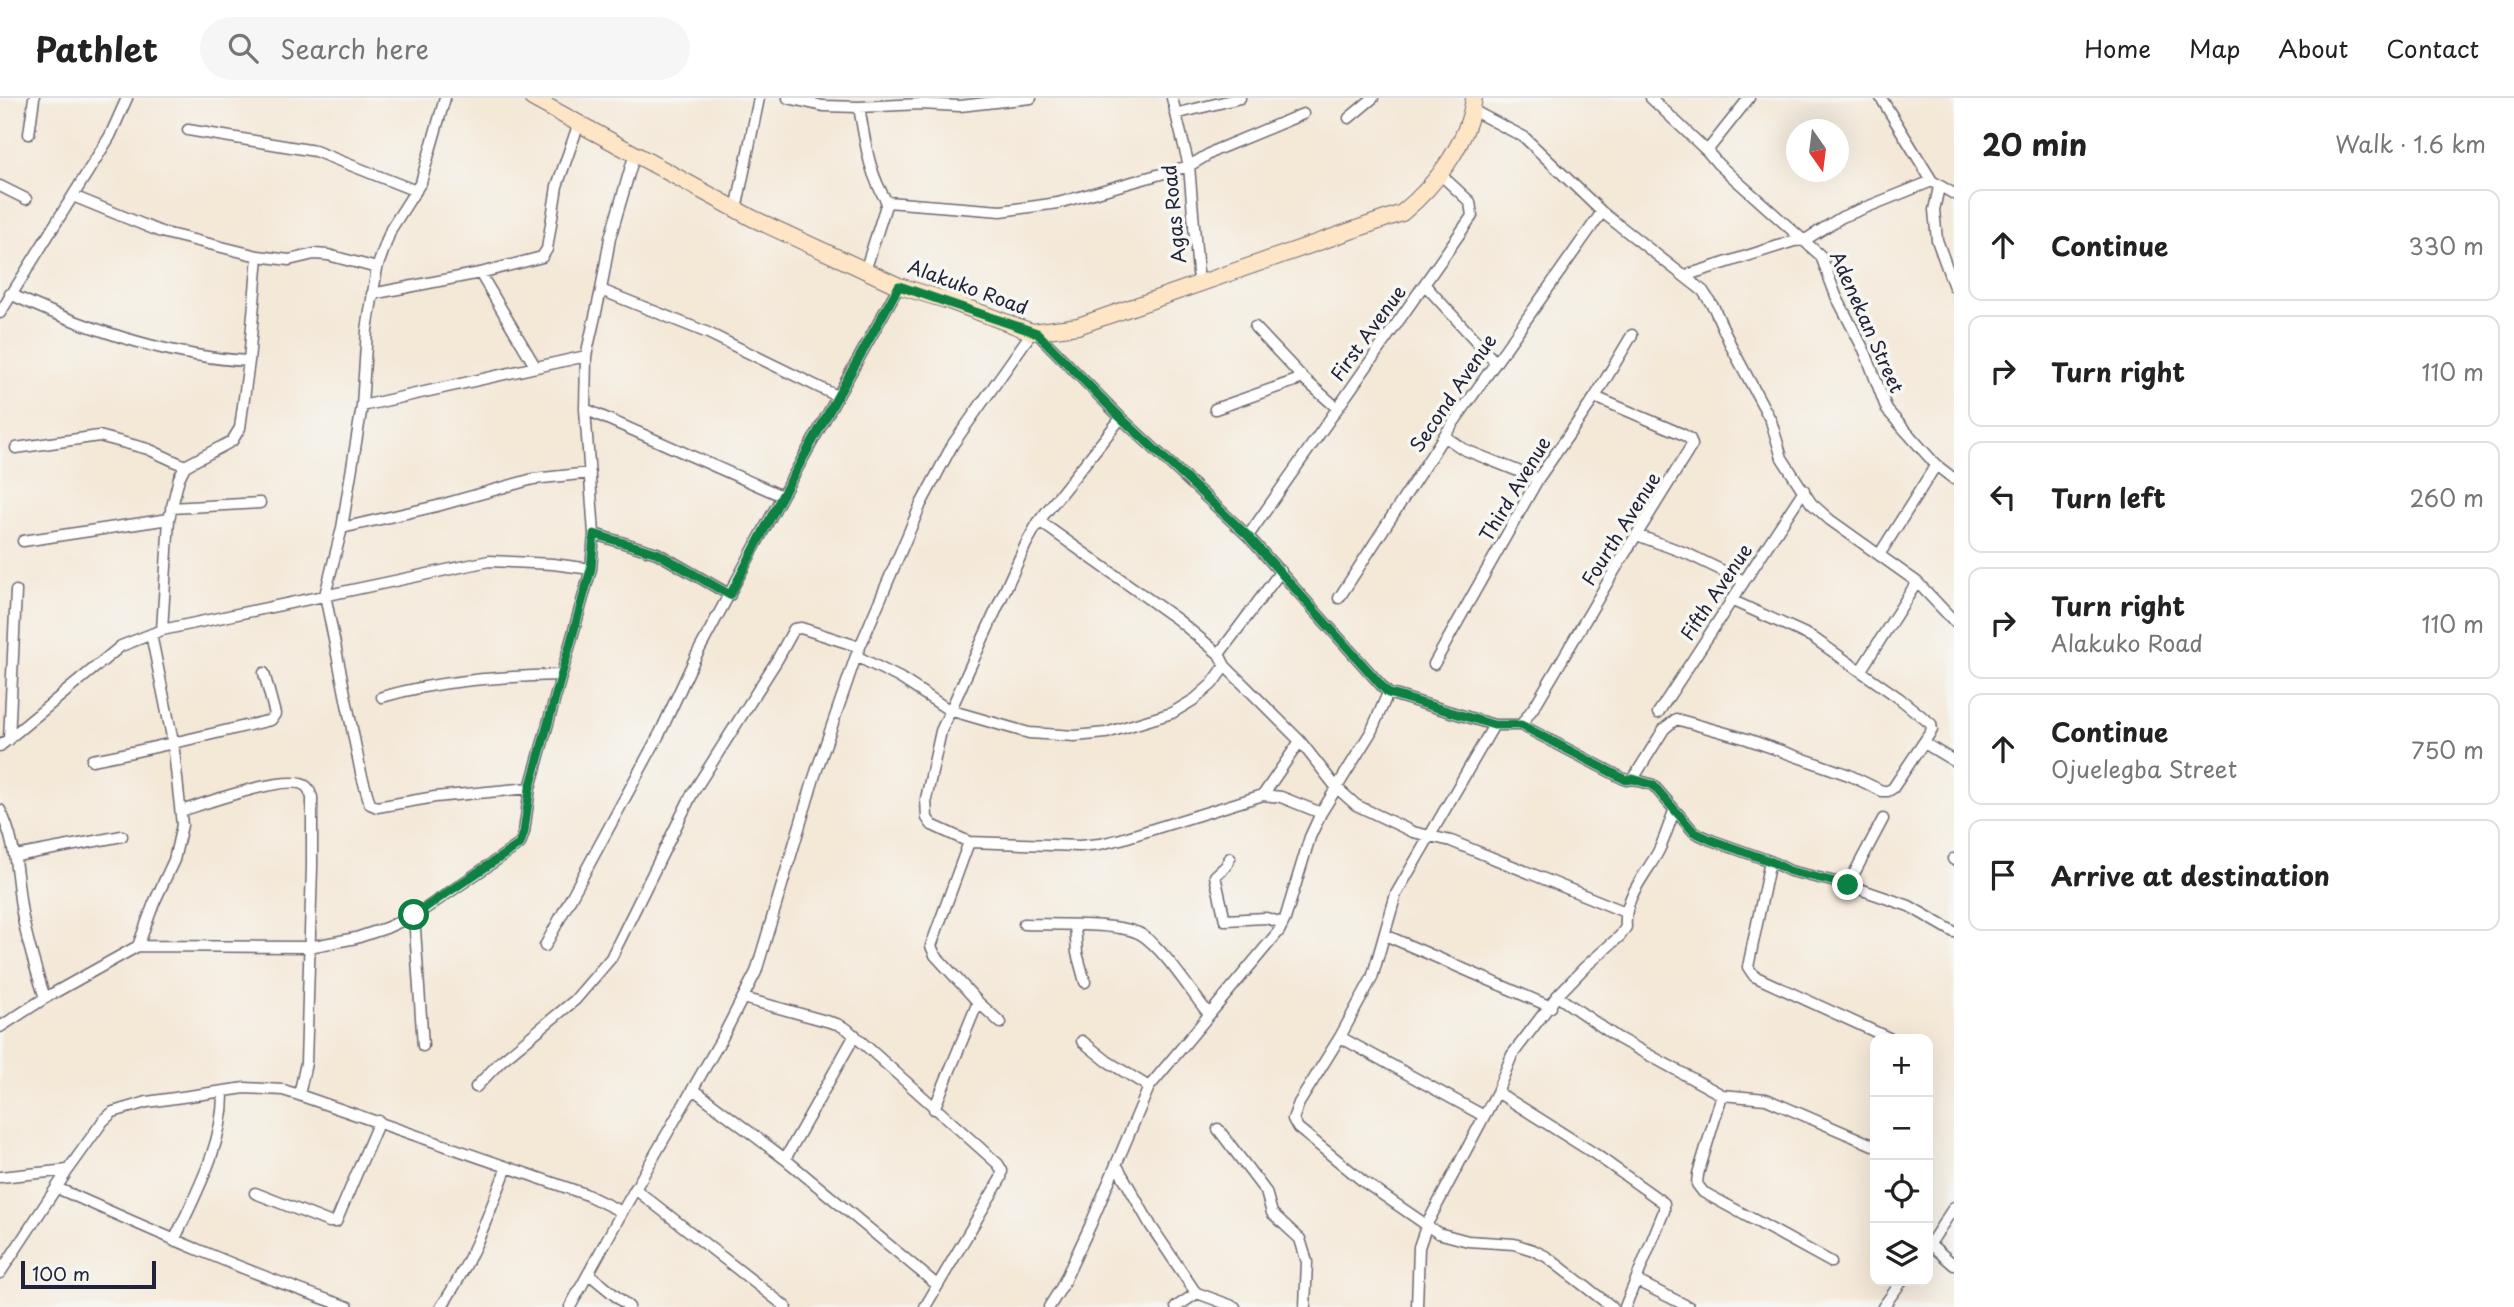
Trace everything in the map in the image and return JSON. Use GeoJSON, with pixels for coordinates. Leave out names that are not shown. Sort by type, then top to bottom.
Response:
{"type":"FeatureCollection","features":[{"type":"Feature","properties":{"kind":"main road","name":"Alakuko Road"},"geometry":{"type":"LineString","coordinates":[[532,98],[736,210],[866,268],[899,286],[1035,332],[1078,326],[1402,213],[1425,194],[1440,174],[1463,134],[1473,104]]}},
{"type":"Feature","properties":{"kind":"street"},"geometry":{"type":"LineString","coordinates":[[29,134],[34,98]]}},
{"type":"Feature","properties":{"kind":"street"},"geometry":{"type":"LineString","coordinates":[[0,313],[110,136],[127,98]]}},
{"type":"Feature","properties":{"kind":"street"},"geometry":{"type":"LineString","coordinates":[[445,98],[427,167],[416,191],[391,229],[377,268],[372,294],[362,406],[342,528],[325,596],[361,773],[370,804],[377,807],[436,797],[530,788]]}},
{"type":"Feature","properties":{"kind":"street"},"geometry":{"type":"LineString","coordinates":[[736,210],[759,98]]}},
{"type":"Feature","properties":{"kind":"street"},"geometry":{"type":"LineString","coordinates":[[788,98],[823,106],[840,102],[859,107],[1031,98]]}},
{"type":"Feature","properties":{"kind":"street","name":"Agas Road"},"geometry":{"type":"LineString","coordinates":[[1172,98],[1189,166],[1199,285]]}},
{"type":"Feature","properties":{"kind":"street"},"geometry":{"type":"LineString","coordinates":[[1175,114],[1240,98]]}},
{"type":"Feature","properties":{"kind":"street"},"geometry":{"type":"LineString","coordinates":[[1349,118],[1373,98]]}},
{"type":"Feature","properties":{"kind":"street","name":"Adenekan Street"},"geometry":{"type":"LineString","coordinates":[[1651,98],[1707,151],[1717,164],[1821,256],[1836,296],[1866,354],[1887,410],[1936,465],[1954,479]]}},
{"type":"Feature","properties":{"kind":"street"},"geometry":{"type":"LineString","coordinates":[[1707,151],[1749,98]]}},
{"type":"Feature","properties":{"kind":"street"},"geometry":{"type":"LineString","coordinates":[[1881,98],[1936,184],[1954,194]]}},
{"type":"Feature","properties":{"kind":"street"},"geometry":{"type":"LineString","coordinates":[[1473,104],[1524,137],[1602,212],[1703,291],[1771,421],[1782,458],[1811,503],[1830,520],[1917,582],[1954,621]]}},
{"type":"Feature","properties":{"kind":"street"},"geometry":{"type":"LineString","coordinates":[[859,107],[871,170],[877,187],[887,202]]}},
{"type":"Feature","properties":{"kind":"street"},"geometry":{"type":"LineString","coordinates":[[887,202],[1001,211],[1035,208],[1189,166],[1216,150],[1303,114]]}},
{"type":"Feature","properties":{"kind":"street"},"geometry":{"type":"LineString","coordinates":[[372,294],[480,273],[539,259],[544,255],[548,248],[557,186],[579,123]]}},
{"type":"Feature","properties":{"kind":"street"},"geometry":{"type":"LineString","coordinates":[[188,130],[315,151],[416,191]]}},
{"type":"Feature","properties":{"kind":"street"},"geometry":{"type":"LineString","coordinates":[[0,1027],[45,998],[138,946],[309,947],[356,938],[386,928],[414,915],[520,844],[530,788],[591,569],[594,534],[585,409],[586,356],[610,238],[635,153]]}},
{"type":"Feature","properties":{"kind":"street","name":"First Avenue"},"geometry":{"type":"LineString","coordinates":[[1248,536],[1472,216],[1470,202],[1440,174]]}},
{"type":"Feature","properties":{"kind":"street"},"geometry":{"type":"LineString","coordinates":[[1684,276],[1794,241],[1805,240],[1842,216],[1936,184]]}},
{"type":"Feature","properties":{"kind":"street"},"geometry":{"type":"LineString","coordinates":[[1936,184],[1934,210],[1937,240],[1954,287]]}},
{"type":"Feature","properties":{"kind":"street"},"geometry":{"type":"LineString","coordinates":[[0,186],[26,200]]}},
{"type":"Feature","properties":{"kind":"street"},"geometry":{"type":"LineString","coordinates":[[73,196],[161,232],[258,256],[289,260],[314,254],[328,255],[377,268]]}},
{"type":"Feature","properties":{"kind":"street"},"geometry":{"type":"LineString","coordinates":[[866,268],[887,202]]}},
{"type":"Feature","properties":{"kind":"street","name":"Second Avenue"},"geometry":{"type":"LineString","coordinates":[[1339,598],[1494,362],[1602,212]]}},
{"type":"Feature","properties":{"kind":"street"},"geometry":{"type":"LineString","coordinates":[[138,946],[153,903],[174,860],[182,825],[173,742],[156,632],[170,514],[179,478],[185,466],[232,441],[237,434],[249,362],[258,256]]}},
{"type":"Feature","properties":{"kind":"street"},"geometry":{"type":"LineString","coordinates":[[480,273],[534,366]]}},
{"type":"Feature","properties":{"kind":"street"},"geometry":{"type":"LineString","coordinates":[[1425,285],[1494,362]]}},
{"type":"Feature","properties":{"kind":"street"},"geometry":{"type":"LineString","coordinates":[[545,946],[660,733],[696,656],[899,286]]}},
{"type":"Feature","properties":{"kind":"street"},"geometry":{"type":"LineString","coordinates":[[601,290],[708,333],[837,396]]}},
{"type":"Feature","properties":{"kind":"street"},"geometry":{"type":"LineString","coordinates":[[10,294],[112,335],[209,357],[249,362]]}},
{"type":"Feature","properties":{"kind":"street"},"geometry":{"type":"LineString","coordinates":[[1255,327],[1303,378],[1336,407]]}},
{"type":"Feature","properties":{"kind":"street"},"geometry":{"type":"LineString","coordinates":[[570,1307],[744,998],[756,972],[814,778],[858,651],[921,503],[945,456],[1035,332],[1121,418],[1248,536],[1388,693],[1494,725],[1521,725],[1626,780],[1633,779],[1653,785],[1694,832],[1702,836],[1790,871],[1848,885],[1909,906],[1954,932]]}},
{"type":"Feature","properties":{"kind":"street","name":"Third Avenue"},"geometry":{"type":"LineString","coordinates":[[1434,664],[1538,479],[1595,397],[1632,335]]}},
{"type":"Feature","properties":{"kind":"street"},"geometry":{"type":"LineString","coordinates":[[362,406],[586,356]]}},
{"type":"Feature","properties":{"kind":"street"},"geometry":{"type":"LineString","coordinates":[[1215,409],[1303,378]]}},
{"type":"Feature","properties":{"kind":"street","name":"Fourth Avenue"},"geometry":{"type":"LineString","coordinates":[[1521,725],[1692,446],[1690,439],[1595,397]]}},
{"type":"Feature","properties":{"kind":"street"},"geometry":{"type":"LineString","coordinates":[[585,409],[782,496]]}},
{"type":"Feature","properties":{"kind":"street"},"geometry":{"type":"LineString","coordinates":[[1121,418],[1039,521],[1021,556],[941,731],[925,808],[927,818],[932,825],[969,842],[1079,846],[1100,844],[1263,795],[1281,797],[1321,813]]}},
{"type":"Feature","properties":{"kind":"street"},"geometry":{"type":"LineString","coordinates":[[16,448],[99,436],[148,450],[185,466]]}},
{"type":"Feature","properties":{"kind":"street"},"geometry":{"type":"LineString","coordinates":[[1444,436],[1463,450],[1538,479]]}},
{"type":"Feature","properties":{"kind":"street"},"geometry":{"type":"LineString","coordinates":[[1879,555],[1936,465]]}},
{"type":"Feature","properties":{"kind":"street"},"geometry":{"type":"LineString","coordinates":[[342,528],[437,506],[533,479],[590,473]]}},
{"type":"Feature","properties":{"kind":"street","name":"Fifth Avenue"},"geometry":{"type":"LineString","coordinates":[[1658,713],[1804,491]]}},
{"type":"Feature","properties":{"kind":"street"},"geometry":{"type":"LineString","coordinates":[[23,541],[170,514],[260,503]]}},
{"type":"Feature","properties":{"kind":"street"},"geometry":{"type":"LineString","coordinates":[[1039,521],[1178,620],[1219,654],[1226,666],[1300,741],[1336,787],[1356,805],[1413,832],[1451,841],[1625,912]]}},
{"type":"Feature","properties":{"kind":"street"},"geometry":{"type":"LineString","coordinates":[[594,534],[657,553],[730,595]]}},
{"type":"Feature","properties":{"kind":"street"},"geometry":{"type":"LineString","coordinates":[[1637,535],[1688,554],[1744,581]]}},
{"type":"Feature","properties":{"kind":"street"},"geometry":{"type":"LineString","coordinates":[[4,743],[121,646],[156,632],[489,561],[591,569]]}},
{"type":"Feature","properties":{"kind":"street"},"geometry":{"type":"LineString","coordinates":[[1219,654],[1281,571]]}},
{"type":"Feature","properties":{"kind":"street"},"geometry":{"type":"LineString","coordinates":[[1861,670],[1917,582]]}},
{"type":"Feature","properties":{"kind":"street"},"geometry":{"type":"LineString","coordinates":[[4,743],[16,591]]}},
{"type":"Feature","properties":{"kind":"street"},"geometry":{"type":"LineString","coordinates":[[1633,779],[1664,729],[1676,719],[1747,739],[1888,791],[1893,788],[1932,730],[1931,724],[1861,670],[1812,637],[1731,600]]}},
{"type":"Feature","properties":{"kind":"street"},"geometry":{"type":"LineString","coordinates":[[476,1087],[501,1060],[575,1000],[611,958],[692,794],[771,671],[794,629],[801,628],[858,651],[949,710],[1029,733],[1075,736],[1106,733],[1172,713],[1195,699],[1226,666]]}},
{"type":"Feature","properties":{"kind":"street"},"geometry":{"type":"LineString","coordinates":[[92,760],[153,749],[271,720],[275,713],[264,673]]}},
{"type":"Feature","properties":{"kind":"street"},"geometry":{"type":"LineString","coordinates":[[382,697],[454,682],[560,675]]}},
{"type":"Feature","properties":{"kind":"street"},"geometry":{"type":"LineString","coordinates":[[1049,1307],[1061,1288],[1149,1087],[1208,1013],[1229,994],[1283,923],[1310,837],[1336,787],[1371,732],[1388,693]]}},
{"type":"Feature","properties":{"kind":"street"},"geometry":{"type":"LineString","coordinates":[[1494,725],[1396,894],[1372,978],[1340,1037],[1299,1103],[1293,1119],[1294,1124],[1364,1182],[1438,1233],[1468,1241],[1514,1244],[1532,1250],[1547,1257],[1612,1307]]}},
{"type":"Feature","properties":{"kind":"street"},"geometry":{"type":"LineString","coordinates":[[1263,795],[1300,741]]}},
{"type":"Feature","properties":{"kind":"street"},"geometry":{"type":"LineString","coordinates":[[1924,743],[1954,761]]}},
{"type":"Feature","properties":{"kind":"street"},"geometry":{"type":"LineString","coordinates":[[181,811],[243,791],[277,784],[301,784],[308,787],[313,808],[306,1063],[299,1095]]}},
{"type":"Feature","properties":{"kind":"street"},"geometry":{"type":"LineString","coordinates":[[0,810],[16,856],[22,911],[32,960],[45,998]]}},
{"type":"Feature","properties":{"kind":"street"},"geometry":{"type":"LineString","coordinates":[[1417,1307],[1419,1247],[1427,1224],[1497,1093],[1512,1055],[1585,967],[1620,936],[1626,926],[1625,912],[1646,869],[1658,853],[1674,811]]}},
{"type":"Feature","properties":{"kind":"street"},"geometry":{"type":"LineString","coordinates":[[1848,885],[1882,819]]}},
{"type":"Feature","properties":{"kind":"street"},"geometry":{"type":"LineString","coordinates":[[16,856],[122,836]]}},
{"type":"Feature","properties":{"kind":"street"},"geometry":{"type":"LineString","coordinates":[[969,842],[931,946],[935,955],[1001,1023]]}},
{"type":"Feature","properties":{"kind":"street"},"geometry":{"type":"LineString","coordinates":[[1230,858],[1215,876],[1225,920],[1266,918],[1283,923]]}},
{"type":"Feature","properties":{"kind":"street"},"geometry":{"type":"LineString","coordinates":[[1770,861],[1748,967],[1754,976],[1880,1034]]}},
{"type":"Feature","properties":{"kind":"street"},"geometry":{"type":"LineString","coordinates":[[414,915],[423,1046]]}},
{"type":"Feature","properties":{"kind":"street"},"geometry":{"type":"LineString","coordinates":[[1024,924],[1113,928],[1140,933],[1153,944],[1208,1013]]}},
{"type":"Feature","properties":{"kind":"street"},"geometry":{"type":"LineString","coordinates":[[1075,926],[1077,953],[1085,982]]}},
{"type":"Feature","properties":{"kind":"street"},"geometry":{"type":"LineString","coordinates":[[1385,935],[1554,1002],[1722,1095],[1766,1099],[1870,1144]]}},
{"type":"Feature","properties":{"kind":"street"},"geometry":{"type":"LineString","coordinates":[[744,998],[837,1024],[855,1035],[998,1164],[1002,1171],[1001,1178],[925,1307]]}},
{"type":"Feature","properties":{"kind":"street"},"geometry":{"type":"LineString","coordinates":[[934,1109],[978,1002]]}},
{"type":"Feature","properties":{"kind":"street"},"geometry":{"type":"LineString","coordinates":[[785,1159],[855,1035]]}},
{"type":"Feature","properties":{"kind":"street"},"geometry":{"type":"LineString","coordinates":[[1340,1037],[1484,1116]]}},
{"type":"Feature","properties":{"kind":"street"},"geometry":{"type":"LineString","coordinates":[[1082,1041],[1107,1061],[1149,1087]]}},
{"type":"Feature","properties":{"kind":"street"},"geometry":{"type":"LineString","coordinates":[[0,1273],[68,1170],[103,1121],[113,1112],[137,1104],[223,1092],[266,1088],[283,1090],[584,1194],[622,1212]]}},
{"type":"Feature","properties":{"kind":"street"},"geometry":{"type":"LineString","coordinates":[[693,1089],[785,1159],[937,1285]]}},
{"type":"Feature","properties":{"kind":"street"},"geometry":{"type":"LineString","coordinates":[[174,1241],[209,1163],[223,1107],[223,1092]]}},
{"type":"Feature","properties":{"kind":"street"},"geometry":{"type":"LineString","coordinates":[[1497,1093],[1595,1154],[1660,1197],[1664,1203],[1664,1211],[1625,1307]]}},
{"type":"Feature","properties":{"kind":"street"},"geometry":{"type":"LineString","coordinates":[[1722,1095],[1697,1184],[1703,1192],[1830,1262]]}},
{"type":"Feature","properties":{"kind":"street"},"geometry":{"type":"LineString","coordinates":[[254,1193],[329,1222],[336,1222],[379,1121]]}},
{"type":"Feature","properties":{"kind":"street"},"geometry":{"type":"LineString","coordinates":[[1218,1129],[1266,1192],[1272,1213],[1300,1239],[1307,1262],[1305,1307]]}},
{"type":"Feature","properties":{"kind":"street"},"geometry":{"type":"LineString","coordinates":[[1116,1164],[1151,1226],[1197,1293],[1235,1307]]}},
{"type":"Feature","properties":{"kind":"street"},"geometry":{"type":"LineString","coordinates":[[441,1307],[456,1286],[475,1249],[507,1167]]}},
{"type":"Feature","properties":{"kind":"street"},"geometry":{"type":"LineString","coordinates":[[0,1177],[68,1170]]}},
{"type":"Feature","properties":{"kind":"street"},"geometry":{"type":"LineString","coordinates":[[57,1188],[174,1241],[289,1287],[348,1307]]}},
{"type":"Feature","properties":{"kind":"street"},"geometry":{"type":"LineString","coordinates":[[635,1189],[786,1307]]}},
{"type":"Feature","properties":{"kind":"street"},"geometry":{"type":"LineString","coordinates":[[1933,1239],[1954,1207]]}},
{"type":"Feature","properties":{"kind":"street"},"geometry":{"type":"LineString","coordinates":[[1933,1248],[1954,1265]]}},
{"type":"Feature","properties":{"kind":"street"},"geometry":{"type":"LineString","coordinates":[[589,1274],[629,1307]]}},
{"type":"Feature","properties":{"kind":"street"},"geometry":{"type":"LineString","coordinates":[[1637,1281],[1689,1307]]}},
{"type":"Feature","properties":{"kind":"street"},"geometry":{"type":"LineString","coordinates":[[1882,1307],[1898,1286]]}},
{"type":"Feature","properties":{"kind":"street"},"geometry":{"type":"LineString","coordinates":[[1176,1307],[1197,1293]]}},
{"type":"Feature","properties":{"kind":"route"},"geometry":{"type":"LineString","coordinates":[[414,915],[520,844],[530,788],[591,569],[594,534],[657,553],[677,562],[730,595],[899,286],[1037,333],[1121,418],[1248,536],[1388,693],[1494,725],[1521,725],[1626,780],[1633,779],[1653,785],[1694,832],[1790,871],[1848,885]]}}]}
